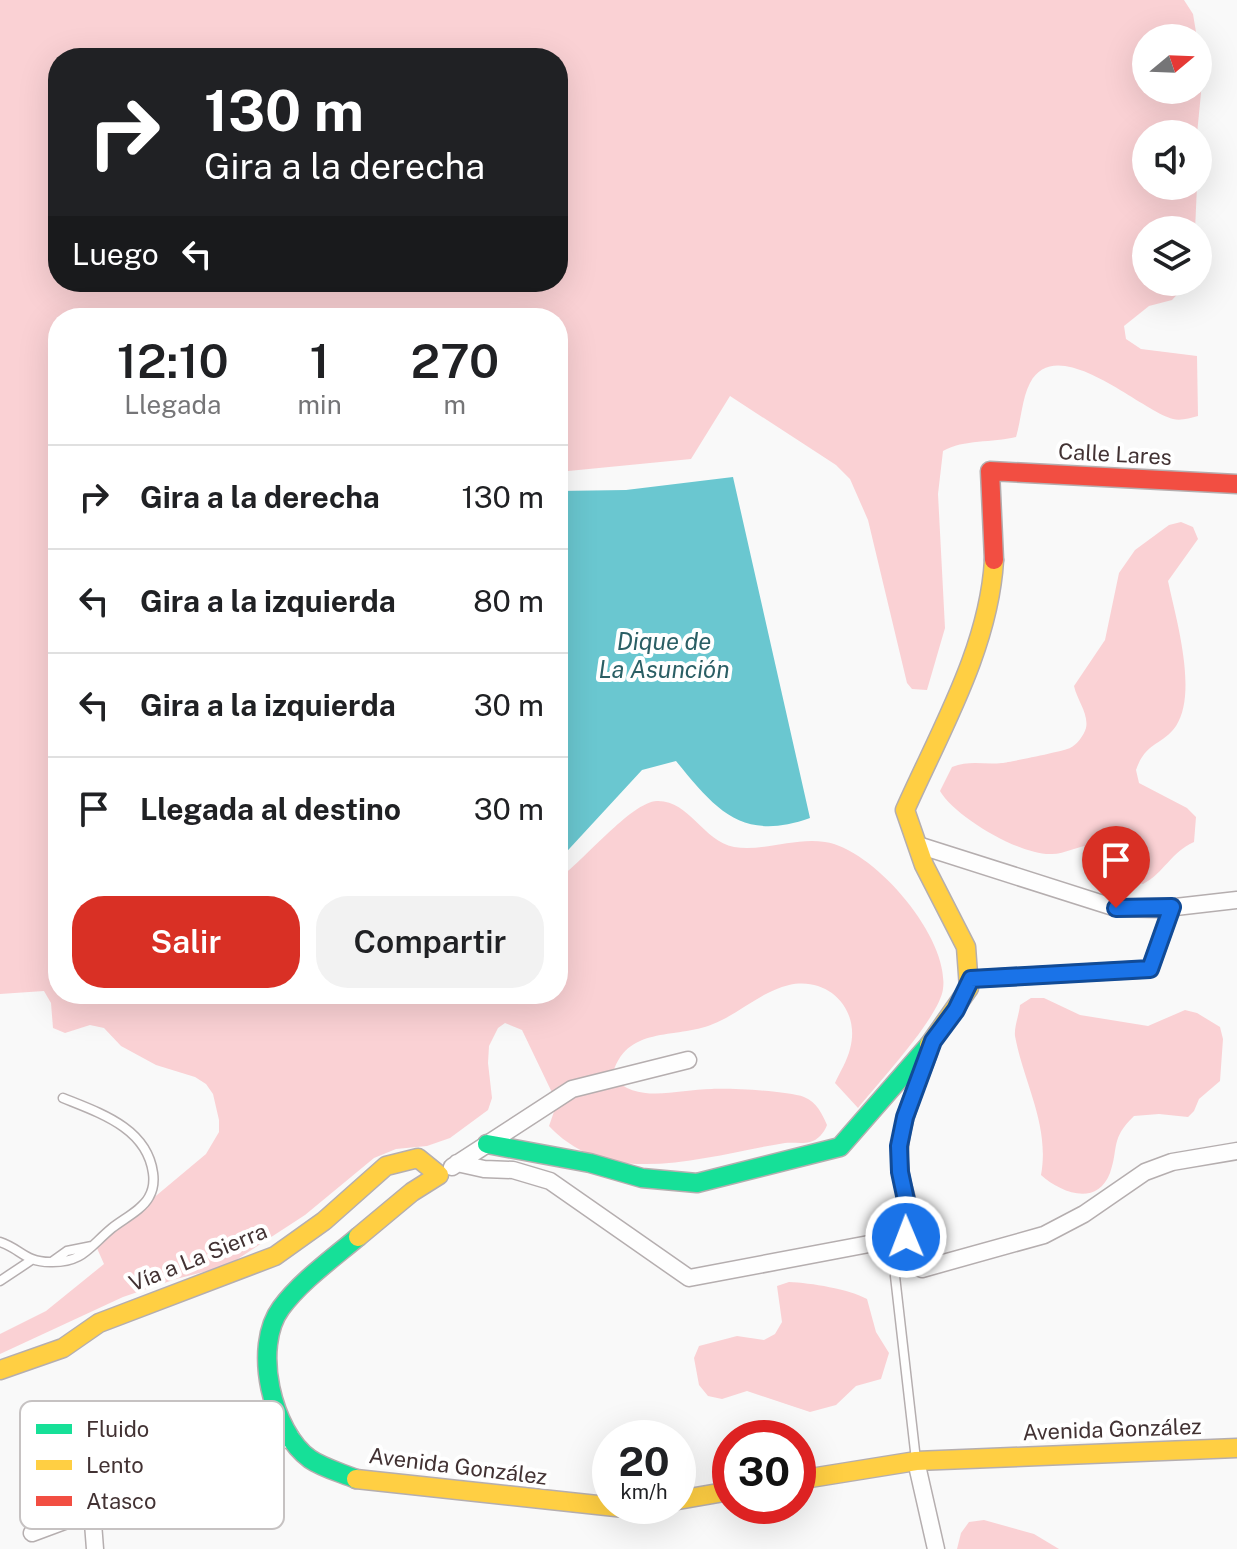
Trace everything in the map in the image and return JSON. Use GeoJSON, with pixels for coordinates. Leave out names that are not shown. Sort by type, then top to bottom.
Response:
{"type":"FeatureCollection","features":[{"type":"Feature","properties":{"kind":"street","name":"Calle Lares"},"geometry":{"type":"LineString","coordinates":[[918,845],[905,810],[976,647],[991,597],[994,561],[990,471],[1237,484]]}},
{"type":"Feature","properties":{"kind":"street"},"geometry":{"type":"LineString","coordinates":[[918,845],[1116,908],[1172,907],[1237,900]]}},
{"type":"Feature","properties":{"kind":"street"},"geometry":{"type":"LineString","coordinates":[[487,1144],[590,1163],[642,1178],[697,1183],[840,1147],[933,1041],[956,1010],[971,979],[966,947],[924,865],[918,845]]}},
{"type":"Feature","properties":{"kind":"street"},"geometry":{"type":"LineString","coordinates":[[971,979],[1150,969],[1172,907]]}},
{"type":"Feature","properties":{"kind":"street"},"geometry":{"type":"LineString","coordinates":[[933,1041],[905,1117],[899,1146],[900,1172],[910,1219],[903,1255],[905,1261],[922,1269],[1044,1235],[1084,1214],[1145,1172],[1172,1162],[1237,1151]]}},
{"type":"Feature","properties":{"kind":"street"},"geometry":{"type":"LineString","coordinates":[[439,1175],[572,1089],[688,1060]]}},
{"type":"Feature","properties":{"kind":"street","name":"Vía a La Sierra"},"geometry":{"type":"LineString","coordinates":[[0,1370],[63,1348],[99,1323],[275,1256],[324,1221],[386,1166],[418,1158],[439,1175]]}},
{"type":"Feature","properties":{"kind":"street"},"geometry":{"type":"LineString","coordinates":[[457,1163],[484,1169],[513,1170],[550,1181],[689,1278],[906,1237]]}},
{"type":"Feature","properties":{"kind":"street","name":"Avenida González"},"geometry":{"type":"LineString","coordinates":[[274,1401],[265,1356],[279,1310],[311,1277],[412,1192],[439,1175]]}},
{"type":"Feature","properties":{"kind":"street","name":"Avenida González"},"geometry":{"type":"LineString","coordinates":[[284,1427],[310,1459],[361,1481],[592,1505]]}},
{"type":"Feature","properties":{"kind":"street"},"geometry":{"type":"LineString","coordinates":[[284,1440],[291,1437]]}},
{"type":"Feature","properties":{"kind":"street","name":"Avenida González"},"geometry":{"type":"LineString","coordinates":[[816,1477],[916,1461],[1237,1448]]}},
{"type":"Feature","properties":{"kind":"street"},"geometry":{"type":"LineString","coordinates":[[916,1461],[936,1549]]}},
{"type":"Feature","properties":{"kind":"street"},"geometry":{"type":"LineString","coordinates":[[32,1533],[42,1529]]}},
{"type":"Feature","properties":{"kind":"street"},"geometry":{"type":"LineString","coordinates":[[93,1529],[95,1549]]}},
{"type":"Feature","properties":{"kind":"lane"},"geometry":{"type":"LineString","coordinates":[[0,1242],[30,1261],[51,1263],[67,1251],[93,1246],[150,1196],[154,1179],[145,1148],[125,1126],[63,1098]]}},
{"type":"Feature","properties":{"kind":"lane"},"geometry":{"type":"LineString","coordinates":[[0,1281],[30,1261]]}},
{"type":"Feature","properties":{"kind":"lane"},"geometry":{"type":"LineString","coordinates":[[905,1261],[897,1266],[895,1276],[916,1461]]}},
{"type":"Feature","properties":{"kind":"shaded area"},"geometry":{"type":"Polygon","coordinates":[[[0,0],[1184,0],[1193,14],[1195,24],[1132,24],[1132,104],[1200,104],[1198,120],[1132,120],[1132,200],[1196,200],[1196,216],[1132,216],[1132,296],[1176,296],[1172,300],[1149,306],[1124,326],[1126,339],[1141,349],[1197,356],[1198,416],[1173,419],[1100,378],[1079,369],[1059,366],[1043,369],[1030,383],[1016,437],[960,445],[943,451],[938,494],[945,628],[927,690],[912,689],[907,683],[868,520],[850,479],[836,465],[730,396],[691,459],[568,471],[568,308],[48,308],[48,998],[44,991],[0,994],[0,0]]]}},
{"type":"Feature","properties":{"kind":"shaded area"},"geometry":{"type":"Polygon","coordinates":[[[1181,522],[1193,527],[1198,539],[1168,581],[1183,655],[1185,694],[1182,712],[1176,726],[1144,754],[1136,770],[1139,783],[1187,808],[1196,817],[1194,842],[1179,851],[1143,884],[1129,880],[1114,856],[1101,847],[1039,853],[1007,842],[974,823],[940,791],[952,767],[1016,761],[1073,747],[1078,742],[1086,723],[1074,686],[1105,640],[1119,573],[1135,550],[1169,525],[1181,522]]]}},
{"type":"Feature","properties":{"kind":"shaded area"},"geometry":{"type":"Polygon","coordinates":[[[657,801],[678,807],[713,837],[734,847],[756,848],[814,841],[844,848],[886,878],[905,899],[922,922],[942,968],[943,989],[931,1016],[858,1108],[835,1083],[850,1049],[851,1021],[838,999],[817,986],[803,984],[778,988],[713,1024],[653,1037],[628,1049],[612,1077],[634,1091],[659,1094],[732,1089],[796,1095],[816,1105],[827,1125],[816,1140],[810,1142],[785,1143],[676,1162],[633,1164],[613,1161],[594,1156],[563,1139],[549,1126],[557,1103],[522,1030],[505,1023],[498,1028],[489,1046],[492,1098],[488,1110],[450,1138],[427,1146],[396,1149],[374,1158],[305,1215],[227,1266],[123,1297],[0,1354],[0,1334],[46,1311],[104,1264],[96,1246],[206,1154],[219,1132],[213,1094],[206,1084],[195,1077],[156,1065],[121,1046],[104,1028],[90,1025],[65,1033],[53,1028],[51,1004],[568,1004],[568,871],[634,811],[657,801]]]}},
{"type":"Feature","properties":{"kind":"shaded area"},"geometry":{"type":"Polygon","coordinates":[[[1031,998],[1044,998],[1080,1015],[1148,1026],[1185,1010],[1197,1013],[1220,1027],[1223,1039],[1220,1081],[1199,1099],[1188,1117],[1159,1114],[1134,1116],[1121,1131],[1110,1173],[1097,1190],[1078,1194],[1058,1187],[1041,1175],[1043,1157],[1039,1122],[1015,1036],[1020,1005],[1031,998]]]}},
{"type":"Feature","properties":{"kind":"shaded area"},"geometry":{"type":"Polygon","coordinates":[[[789,1282],[830,1287],[867,1299],[876,1332],[889,1353],[881,1379],[856,1386],[836,1405],[810,1412],[747,1391],[722,1399],[708,1396],[699,1385],[694,1358],[699,1346],[737,1336],[764,1340],[775,1334],[782,1322],[777,1286],[789,1282]]]}},
{"type":"Feature","properties":{"kind":"shaded area"},"geometry":{"type":"Polygon","coordinates":[[[984,1520],[1034,1534],[1059,1549],[957,1549],[961,1533],[969,1522],[984,1520]]]}},
{"type":"Feature","properties":{"kind":"water","name":"Dique de La Asunción"},"geometry":{"type":"Polygon","coordinates":[[[733,477],[810,818],[766,826],[732,817],[704,794],[676,761],[642,770],[568,850],[568,491],[626,490],[733,477]]]}},
{"type":"Feature","properties":{"kind":"traffic: fast"},"geometry":{"type":"LineString","coordinates":[[487,1144],[590,1163],[642,1178],[697,1183],[840,1147],[929,1045]]}},
{"type":"Feature","properties":{"kind":"traffic: fast"},"geometry":{"type":"LineString","coordinates":[[274,1401],[267,1366],[272,1325],[281,1308],[307,1279],[358,1237]]}},
{"type":"Feature","properties":{"kind":"traffic: fast"},"geometry":{"type":"LineString","coordinates":[[284,1428],[310,1459],[356,1479]]}},
{"type":"Feature","properties":{"kind":"traffic: slow"},"geometry":{"type":"LineString","coordinates":[[929,1045],[969,988],[966,947],[924,865],[905,810],[973,657],[990,593],[994,560]]}},
{"type":"Feature","properties":{"kind":"traffic: slow"},"geometry":{"type":"LineString","coordinates":[[0,1370],[63,1348],[99,1323],[275,1256],[324,1221],[386,1166],[418,1158],[439,1175],[412,1192],[358,1237]]}},
{"type":"Feature","properties":{"kind":"traffic: slow"},"geometry":{"type":"LineString","coordinates":[[816,1477],[916,1461],[1237,1448]]}},
{"type":"Feature","properties":{"kind":"traffic: slow"},"geometry":{"type":"LineString","coordinates":[[356,1479],[592,1504]]}},
{"type":"Feature","properties":{"kind":"traffic: slow"},"geometry":{"type":"LineString","coordinates":[[696,1497],[712,1494]]}},
{"type":"Feature","properties":{"kind":"traffic: jam"},"geometry":{"type":"LineString","coordinates":[[994,560],[990,471],[1237,484]]}},
{"type":"Feature","properties":{"kind":"route"},"geometry":{"type":"LineString","coordinates":[[906,1237],[910,1219],[900,1172],[899,1146],[905,1117],[933,1041],[956,1010],[971,979],[1150,969],[1172,907],[1116,908]]}}]}
